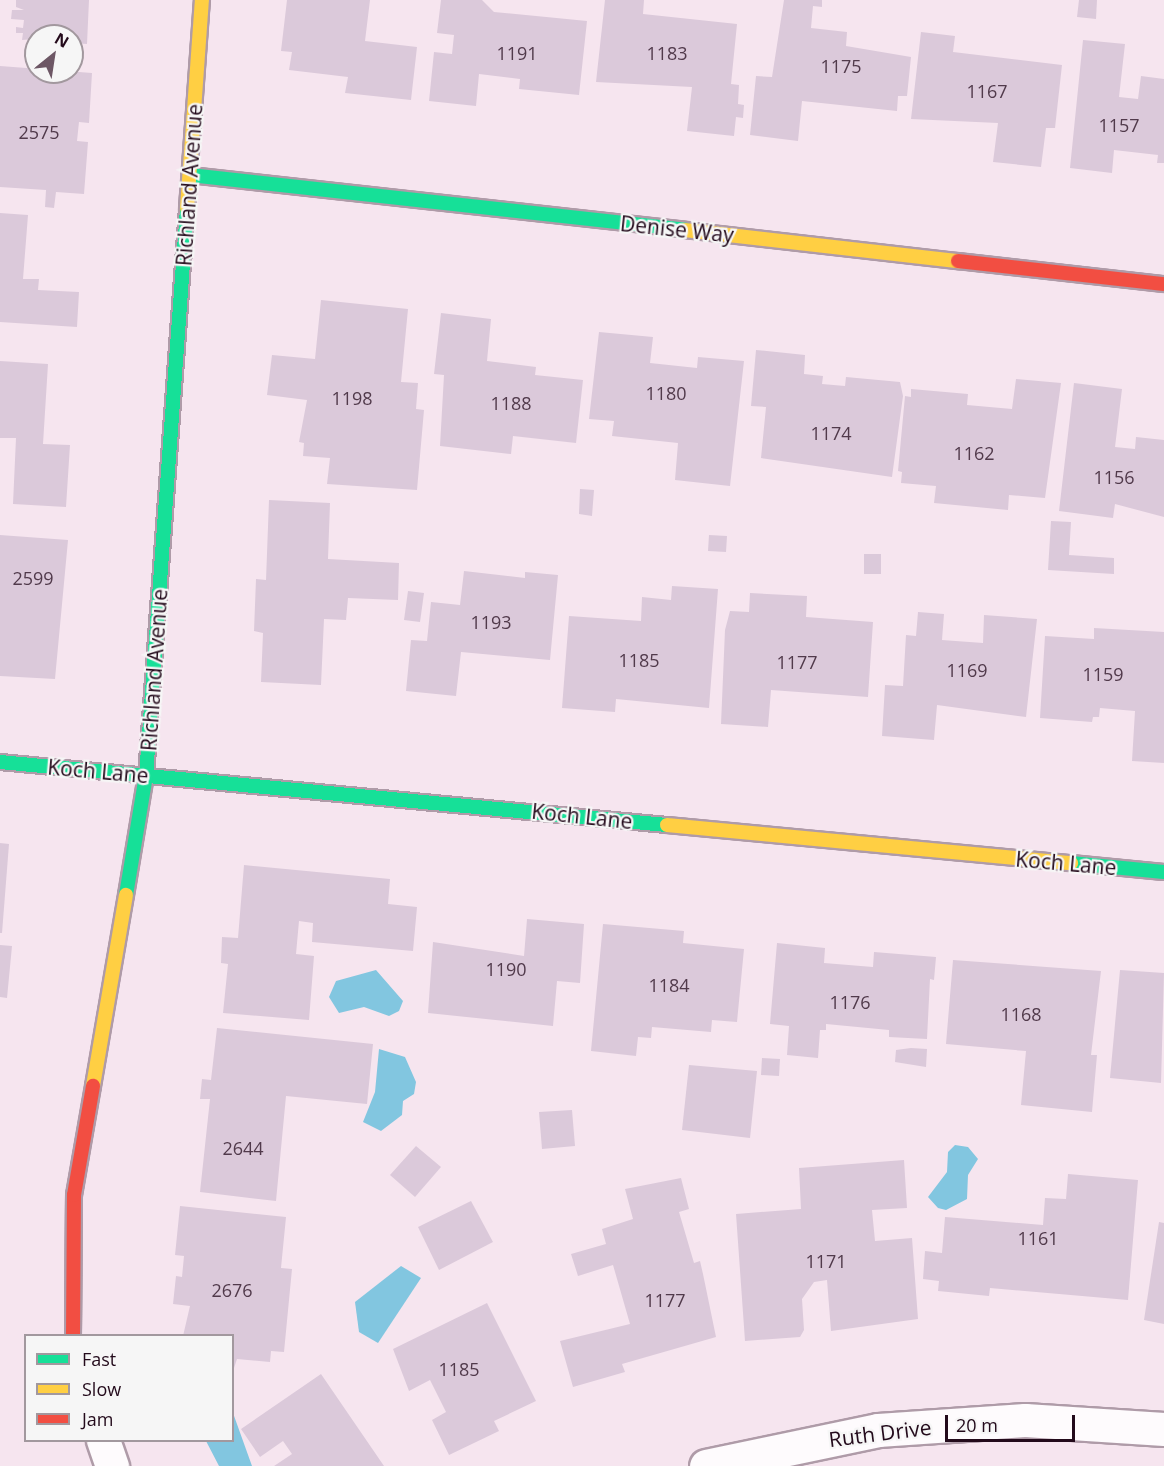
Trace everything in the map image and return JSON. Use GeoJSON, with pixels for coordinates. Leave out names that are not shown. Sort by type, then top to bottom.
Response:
{"type":"FeatureCollection","features":[{"type":"Feature","properties":{"kind":"street","name":"Richland Avenue"},"geometry":{"type":"LineString","coordinates":[[73,1334],[75,1195],[146,776],[202,0]]}},
{"type":"Feature","properties":{"kind":"street","name":"Denise Way"},"geometry":{"type":"LineString","coordinates":[[190,175],[1164,284]]}},
{"type":"Feature","properties":{"kind":"street","name":"Koch Lane"},"geometry":{"type":"LineString","coordinates":[[0,762],[1164,872]]}},
{"type":"Feature","properties":{"kind":"street","name":"Ruth Drive"},"geometry":{"type":"LineString","coordinates":[[706,1466],[878,1430],[1025,1420],[1164,1430]]}},
{"type":"Feature","properties":{"kind":"street"},"geometry":{"type":"LineString","coordinates":[[104,1442],[112,1466]]}},
{"type":"Feature","properties":{"kind":"water"},"geometry":{"type":"Polygon","coordinates":[[[376,970],[403,1001],[399,1011],[389,1016],[364,1007],[339,1013],[329,997],[336,981],[376,970]]]}},
{"type":"Feature","properties":{"kind":"water"},"geometry":{"type":"Polygon","coordinates":[[[379,1049],[405,1057],[416,1082],[414,1094],[403,1101],[402,1115],[381,1131],[363,1122],[375,1092],[379,1049]]]}},
{"type":"Feature","properties":{"kind":"water"},"geometry":{"type":"Polygon","coordinates":[[[955,1145],[968,1147],[978,1159],[968,1175],[967,1199],[946,1210],[938,1208],[928,1197],[947,1172],[948,1152],[955,1145]]]}},
{"type":"Feature","properties":{"kind":"water"},"geometry":{"type":"Polygon","coordinates":[[[401,1266],[421,1278],[378,1343],[359,1332],[355,1302],[401,1266]]]}},
{"type":"Feature","properties":{"kind":"water"},"geometry":{"type":"Polygon","coordinates":[[[234,1416],[252,1466],[219,1466],[207,1442],[234,1442],[234,1416]]]}},
{"type":"Feature","properties":{"kind":"building"},"geometry":{"type":"Polygon","coordinates":[[[16,0],[89,0],[87,44],[84,44],[84,24],[24,24],[24,40],[22,40],[23,33],[16,33],[16,27],[23,28],[24,20],[11,19],[12,10],[24,10],[16,7],[16,0]]]}},
{"type":"Feature","properties":{"kind":"building"},"geometry":{"type":"Polygon","coordinates":[[[287,0],[370,0],[365,41],[417,47],[411,100],[345,93],[348,77],[289,70],[292,52],[281,51],[287,0]]]}},
{"type":"Feature","properties":{"kind":"building"},"geometry":{"type":"Polygon","coordinates":[[[441,0],[482,0],[494,12],[587,21],[579,95],[519,89],[520,79],[479,74],[476,106],[429,101],[434,52],[452,54],[454,35],[437,33],[441,0]]]}},
{"type":"Feature","properties":{"kind":"building"},"geometry":{"type":"Polygon","coordinates":[[[605,0],[644,0],[643,14],[737,24],[731,84],[739,85],[738,104],[744,105],[743,118],[736,117],[734,136],[687,131],[692,87],[596,82],[605,0]]]}},
{"type":"Feature","properties":{"kind":"building"},"geometry":{"type":"Polygon","coordinates":[[[784,0],[822,0],[822,7],[813,6],[811,28],[847,32],[846,46],[911,57],[907,96],[898,96],[897,111],[802,101],[798,141],[750,135],[756,76],[772,77],[784,0]]]}},
{"type":"Feature","properties":{"kind":"building"},"geometry":{"type":"Polygon","coordinates":[[[1079,0],[1097,0],[1096,19],[1077,17],[1079,0]]]}},
{"type":"Feature","properties":{"kind":"building"},"geometry":{"type":"Polygon","coordinates":[[[921,32],[955,36],[953,52],[1062,65],[1055,128],[1046,128],[1041,167],[993,162],[998,123],[911,119],[921,32]]]}},
{"type":"Feature","properties":{"kind":"building"},"geometry":{"type":"Polygon","coordinates":[[[1083,40],[1125,44],[1119,97],[1138,99],[1141,76],[1164,79],[1164,163],[1157,163],[1158,155],[1114,150],[1112,173],[1070,168],[1083,40]]]}},
{"type":"Feature","properties":{"kind":"building"},"geometry":{"type":"Polygon","coordinates":[[[0,66],[24,68],[24,84],[84,84],[84,72],[92,73],[89,123],[79,122],[77,141],[88,142],[84,194],[56,192],[54,208],[45,207],[46,190],[0,187],[0,66]]]}},
{"type":"Feature","properties":{"kind":"building"},"geometry":{"type":"Polygon","coordinates":[[[0,213],[28,215],[23,279],[39,279],[38,290],[79,292],[77,327],[0,322],[0,213]]]}},
{"type":"Feature","properties":{"kind":"building"},"geometry":{"type":"Polygon","coordinates":[[[321,300],[408,309],[401,382],[418,383],[416,409],[424,410],[417,490],[327,484],[330,458],[303,456],[304,443],[299,442],[307,400],[267,395],[272,355],[315,359],[321,300]]]}},
{"type":"Feature","properties":{"kind":"building"},"geometry":{"type":"Polygon","coordinates":[[[441,313],[491,319],[487,361],[536,367],[535,375],[583,380],[576,443],[513,436],[511,454],[440,446],[444,375],[434,374],[441,313]]]}},
{"type":"Feature","properties":{"kind":"building"},"geometry":{"type":"Polygon","coordinates":[[[599,332],[653,337],[650,363],[697,368],[698,357],[744,361],[730,486],[675,480],[678,443],[612,436],[614,421],[589,419],[599,332]]]}},
{"type":"Feature","properties":{"kind":"building"},"geometry":{"type":"Polygon","coordinates":[[[756,350],[805,355],[804,374],[823,376],[822,384],[845,386],[846,377],[900,382],[903,396],[892,477],[761,458],[766,407],[751,406],[756,350]]]}},
{"type":"Feature","properties":{"kind":"building"},"geometry":{"type":"Polygon","coordinates":[[[0,361],[48,364],[43,444],[70,445],[66,507],[13,504],[16,438],[0,438],[0,361]]]}},
{"type":"Feature","properties":{"kind":"building"},"geometry":{"type":"Polygon","coordinates":[[[1016,379],[1061,383],[1045,498],[1009,495],[1008,510],[934,503],[936,486],[901,483],[902,472],[898,471],[905,396],[911,397],[911,389],[968,394],[967,405],[1012,409],[1016,379]]]}},
{"type":"Feature","properties":{"kind":"building"},"geometry":{"type":"Polygon","coordinates":[[[1074,383],[1122,389],[1115,447],[1135,449],[1136,437],[1164,440],[1164,517],[1115,504],[1113,518],[1059,511],[1074,383]]]}},
{"type":"Feature","properties":{"kind":"building"},"geometry":{"type":"Polygon","coordinates":[[[580,489],[594,490],[592,516],[579,514],[580,489]]]}},
{"type":"Feature","properties":{"kind":"building"},"geometry":{"type":"Polygon","coordinates":[[[269,500],[330,503],[328,559],[399,563],[398,600],[348,598],[346,620],[324,619],[321,685],[261,682],[263,633],[254,631],[256,579],[266,580],[269,500]]]}},
{"type":"Feature","properties":{"kind":"building"},"geometry":{"type":"Polygon","coordinates":[[[1051,521],[1071,522],[1069,555],[1114,558],[1114,574],[1048,570],[1051,521]]]}},
{"type":"Feature","properties":{"kind":"building"},"geometry":{"type":"Polygon","coordinates":[[[0,535],[68,540],[55,679],[0,676],[0,535]]]}},
{"type":"Feature","properties":{"kind":"building"},"geometry":{"type":"Polygon","coordinates":[[[709,535],[727,536],[726,552],[708,551],[709,535]]]}},
{"type":"Feature","properties":{"kind":"building"},"geometry":{"type":"Polygon","coordinates":[[[864,554],[881,554],[881,574],[864,574],[864,554]]]}},
{"type":"Feature","properties":{"kind":"building"},"geometry":{"type":"Polygon","coordinates":[[[464,571],[525,578],[525,572],[558,575],[550,660],[461,652],[456,696],[406,691],[411,640],[427,641],[431,602],[460,605],[464,571]]]}},
{"type":"Feature","properties":{"kind":"building"},"geometry":{"type":"Polygon","coordinates":[[[672,586],[718,589],[709,708],[616,699],[615,712],[562,708],[569,616],[641,621],[642,597],[671,600],[672,586]]]}},
{"type":"Feature","properties":{"kind":"building"},"geometry":{"type":"Polygon","coordinates":[[[408,591],[424,593],[420,622],[404,620],[408,591]]]}},
{"type":"Feature","properties":{"kind":"building"},"geometry":{"type":"Polygon","coordinates":[[[750,593],[807,596],[806,617],[873,622],[868,697],[771,690],[768,727],[721,724],[725,630],[730,611],[749,612],[750,593]]]}},
{"type":"Feature","properties":{"kind":"building"},"geometry":{"type":"Polygon","coordinates":[[[918,612],[944,614],[942,640],[983,643],[984,615],[1037,619],[1026,717],[937,705],[934,740],[882,736],[885,685],[903,686],[906,635],[916,636],[918,612]]]}},
{"type":"Feature","properties":{"kind":"building"},"geometry":{"type":"Polygon","coordinates":[[[1094,628],[1164,632],[1164,763],[1132,761],[1135,711],[1100,708],[1099,717],[1093,717],[1092,722],[1040,718],[1045,636],[1094,639],[1094,628]]]}},
{"type":"Feature","properties":{"kind":"building"},"geometry":{"type":"Polygon","coordinates":[[[0,843],[9,844],[2,933],[0,933],[0,843]]]}},
{"type":"Feature","properties":{"kind":"building"},"geometry":{"type":"Polygon","coordinates":[[[244,865],[390,879],[388,904],[417,907],[413,951],[312,942],[313,923],[299,921],[296,954],[314,956],[309,1020],[223,1013],[228,964],[221,963],[222,937],[238,938],[244,865]]]}},
{"type":"Feature","properties":{"kind":"building"},"geometry":{"type":"Polygon","coordinates":[[[527,919],[584,924],[580,983],[557,981],[553,1026],[428,1013],[433,942],[524,956],[527,919]]]}},
{"type":"Feature","properties":{"kind":"building"},"geometry":{"type":"Polygon","coordinates":[[[603,924],[684,931],[683,943],[744,949],[737,1022],[712,1020],[711,1032],[652,1027],[651,1038],[638,1037],[636,1056],[591,1051],[603,924]]]}},
{"type":"Feature","properties":{"kind":"building"},"geometry":{"type":"Polygon","coordinates":[[[777,943],[825,948],[824,963],[873,967],[874,952],[936,957],[934,980],[930,979],[927,1039],[889,1037],[889,1030],[826,1024],[826,1030],[820,1030],[818,1058],[787,1055],[789,1026],[770,1024],[777,943]]]}},
{"type":"Feature","properties":{"kind":"building"},"geometry":{"type":"Polygon","coordinates":[[[0,945],[12,946],[7,998],[0,997],[0,945]]]}},
{"type":"Feature","properties":{"kind":"building"},"geometry":{"type":"Polygon","coordinates":[[[953,960],[1101,971],[1091,1055],[1097,1055],[1092,1112],[1021,1105],[1026,1051],[946,1044],[953,960]]]}},
{"type":"Feature","properties":{"kind":"building"},"geometry":{"type":"Polygon","coordinates":[[[1120,970],[1164,973],[1161,1083],[1110,1078],[1120,970]]]}},
{"type":"Feature","properties":{"kind":"building"},"geometry":{"type":"Polygon","coordinates":[[[217,1028],[373,1044],[367,1104],[286,1096],[276,1201],[200,1192],[210,1099],[200,1099],[202,1079],[211,1080],[217,1028]]]}},
{"type":"Feature","properties":{"kind":"building"},"geometry":{"type":"Polygon","coordinates":[[[927,1049],[926,1067],[895,1062],[896,1050],[927,1049]]]}},
{"type":"Feature","properties":{"kind":"building"},"geometry":{"type":"Polygon","coordinates":[[[762,1058],[780,1059],[779,1076],[761,1075],[762,1058]]]}},
{"type":"Feature","properties":{"kind":"building"},"geometry":{"type":"Polygon","coordinates":[[[689,1065],[757,1071],[750,1138],[682,1130],[689,1065]]]}},
{"type":"Feature","properties":{"kind":"building"},"geometry":{"type":"Polygon","coordinates":[[[572,1110],[575,1146],[542,1149],[539,1112],[572,1110]]]}},
{"type":"Feature","properties":{"kind":"building"},"geometry":{"type":"Polygon","coordinates":[[[416,1146],[441,1167],[415,1197],[390,1175],[416,1146]]]}},
{"type":"Feature","properties":{"kind":"building"},"geometry":{"type":"Polygon","coordinates":[[[904,1160],[907,1208],[872,1210],[875,1241],[912,1238],[918,1319],[831,1331],[827,1280],[814,1282],[802,1299],[804,1330],[800,1337],[745,1341],[736,1214],[801,1209],[799,1168],[904,1160]]]}},
{"type":"Feature","properties":{"kind":"building"},"geometry":{"type":"Polygon","coordinates":[[[1068,1174],[1138,1180],[1128,1300],[990,1288],[989,1296],[938,1291],[939,1281],[923,1279],[925,1251],[942,1253],[945,1217],[1043,1225],[1045,1198],[1066,1199],[1068,1174]]]}},
{"type":"Feature","properties":{"kind":"building"},"geometry":{"type":"Polygon","coordinates":[[[681,1178],[689,1209],[679,1212],[694,1263],[700,1261],[716,1337],[622,1364],[625,1372],[573,1387],[560,1341],[630,1324],[613,1265],[578,1276],[571,1254],[606,1244],[602,1229],[633,1219],[625,1189],[681,1178]]]}},
{"type":"Feature","properties":{"kind":"building"},"geometry":{"type":"Polygon","coordinates":[[[471,1201],[493,1242],[439,1270],[418,1227],[471,1201]]]}},
{"type":"Feature","properties":{"kind":"building"},"geometry":{"type":"Polygon","coordinates":[[[180,1206],[286,1217],[281,1268],[292,1269],[284,1352],[271,1351],[270,1362],[237,1359],[234,1368],[234,1334],[183,1334],[190,1306],[173,1304],[176,1276],[182,1277],[184,1256],[175,1255],[180,1206]]]}},
{"type":"Feature","properties":{"kind":"building"},"geometry":{"type":"Polygon","coordinates":[[[1159,1222],[1164,1223],[1164,1324],[1144,1320],[1159,1222]]]}},
{"type":"Feature","properties":{"kind":"building"},"geometry":{"type":"Polygon","coordinates":[[[487,1303],[536,1401],[494,1421],[499,1431],[449,1455],[432,1420],[446,1412],[430,1380],[409,1391],[393,1349],[487,1303]]]}},
{"type":"Feature","properties":{"kind":"building"},"geometry":{"type":"Polygon","coordinates":[[[321,1374],[384,1466],[274,1466],[292,1454],[283,1441],[260,1457],[241,1429],[321,1374]]]}},
{"type":"Feature","properties":{"kind":"traffic: fast"},"geometry":{"type":"LineString","coordinates":[[190,175],[685,230]]}},
{"type":"Feature","properties":{"kind":"traffic: fast"},"geometry":{"type":"LineString","coordinates":[[126,895],[146,776],[187,208]]}},
{"type":"Feature","properties":{"kind":"traffic: fast"},"geometry":{"type":"LineString","coordinates":[[0,762],[667,825]]}},
{"type":"Feature","properties":{"kind":"traffic: fast"},"geometry":{"type":"LineString","coordinates":[[1071,863],[1164,872]]}},
{"type":"Feature","properties":{"kind":"traffic: slow"},"geometry":{"type":"LineString","coordinates":[[187,208],[202,0]]}},
{"type":"Feature","properties":{"kind":"traffic: slow"},"geometry":{"type":"LineString","coordinates":[[685,230],[958,261]]}},
{"type":"Feature","properties":{"kind":"traffic: slow"},"geometry":{"type":"LineString","coordinates":[[667,825],[1071,863]]}},
{"type":"Feature","properties":{"kind":"traffic: slow"},"geometry":{"type":"LineString","coordinates":[[93,1086],[126,895]]}},
{"type":"Feature","properties":{"kind":"traffic: jam"},"geometry":{"type":"LineString","coordinates":[[958,261],[1164,284]]}},
{"type":"Feature","properties":{"kind":"traffic: jam"},"geometry":{"type":"LineString","coordinates":[[73,1334],[74,1195],[93,1086]]}}]}
